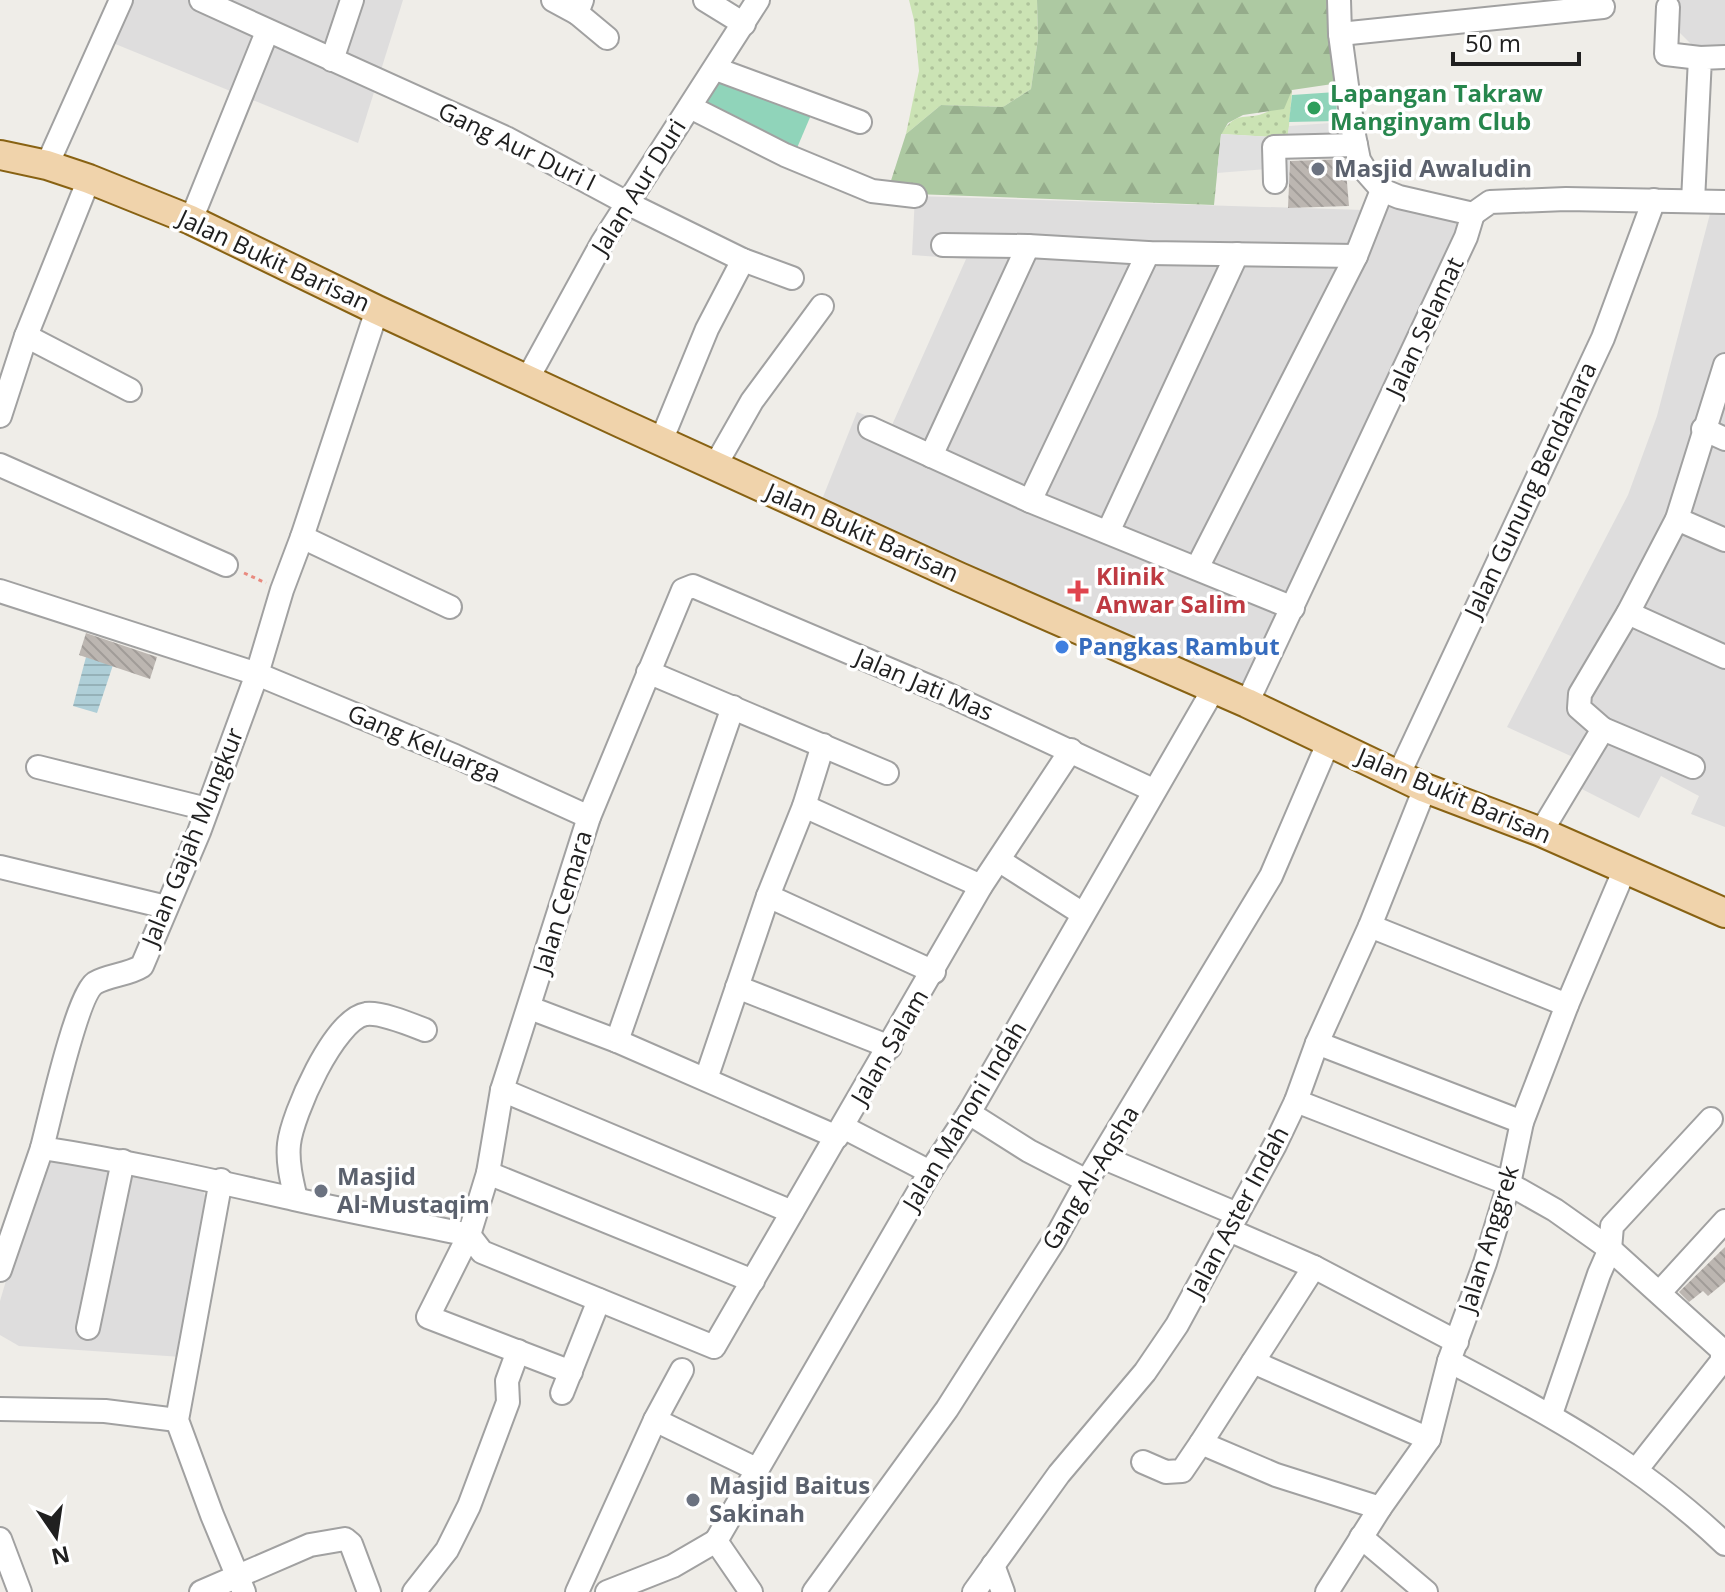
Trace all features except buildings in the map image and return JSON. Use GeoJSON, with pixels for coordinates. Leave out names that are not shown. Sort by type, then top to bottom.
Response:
{"type":"FeatureCollection","features":[{"type":"Feature","properties":{"kind":"main road","name":"Jalan Bukit Barisan"},"geometry":{"type":"LineString","coordinates":[[0,155],[47,165],[89,179],[191,220],[377,310],[715,466],[1247,703],[1398,776],[1541,832],[1725,913]]}},
{"type":"Feature","properties":{"kind":"street"},"geometry":{"type":"LineString","coordinates":[[47,165],[121,0]]}},
{"type":"Feature","properties":{"kind":"street","name":"Gang Aur Duri I"},"geometry":{"type":"LineString","coordinates":[[201,0],[506,138],[627,203],[743,260],[792,278]]}},
{"type":"Feature","properties":{"kind":"street"},"geometry":{"type":"LineString","coordinates":[[332,60],[352,0]]}},
{"type":"Feature","properties":{"kind":"street"},"geometry":{"type":"LineString","coordinates":[[553,0],[579,6],[607,38]]}},
{"type":"Feature","properties":{"kind":"street"},"geometry":{"type":"LineString","coordinates":[[705,0],[744,24]]}},
{"type":"Feature","properties":{"kind":"street","name":"Jalan Aur Duri"},"geometry":{"type":"LineString","coordinates":[[528,378],[602,243],[758,0]]}},
{"type":"Feature","properties":{"kind":"street"},"geometry":{"type":"LineString","coordinates":[[1339,0],[1340,34],[1359,160],[1382,190],[1399,197],[1473,214],[1490,202],[1725,202]]}},
{"type":"Feature","properties":{"kind":"street"},"geometry":{"type":"LineString","coordinates":[[1340,34],[1603,7]]}},
{"type":"Feature","properties":{"kind":"street"},"geometry":{"type":"LineString","coordinates":[[1668,7],[1666,54],[1725,57]]}},
{"type":"Feature","properties":{"kind":"street"},"geometry":{"type":"LineString","coordinates":[[191,220],[267,32]]}},
{"type":"Feature","properties":{"kind":"street"},"geometry":{"type":"LineString","coordinates":[[1693,201],[1700,58]]}},
{"type":"Feature","properties":{"kind":"street"},"geometry":{"type":"LineString","coordinates":[[716,69],[860,122]]}},
{"type":"Feature","properties":{"kind":"street"},"geometry":{"type":"LineString","coordinates":[[690,107],[785,155],[872,191],[915,196]]}},
{"type":"Feature","properties":{"kind":"street"},"geometry":{"type":"LineString","coordinates":[[1275,182],[1274,147],[1356,145]]}},
{"type":"Feature","properties":{"kind":"street"},"geometry":{"type":"LineString","coordinates":[[0,416],[26,336],[89,179]]}},
{"type":"Feature","properties":{"kind":"street"},"geometry":{"type":"LineString","coordinates":[[1197,568],[1356,256],[1382,190]]}},
{"type":"Feature","properties":{"kind":"street","name":"Jalan Gunung Bendahara"},"geometry":{"type":"LineString","coordinates":[[1398,776],[1603,338],[1654,200]]}},
{"type":"Feature","properties":{"kind":"street","name":"Jalan Selamat"},"geometry":{"type":"LineString","coordinates":[[1247,703],[1466,237],[1473,214]]}},
{"type":"Feature","properties":{"kind":"street"},"geometry":{"type":"LineString","coordinates":[[943,245],[1148,253],[1356,256]]}},
{"type":"Feature","properties":{"kind":"street"},"geometry":{"type":"LineString","coordinates":[[931,456],[1028,246]]}},
{"type":"Feature","properties":{"kind":"street"},"geometry":{"type":"LineString","coordinates":[[1030,501],[1148,253]]}},
{"type":"Feature","properties":{"kind":"street"},"geometry":{"type":"LineString","coordinates":[[1108,532],[1237,254]]}},
{"type":"Feature","properties":{"kind":"street"},"geometry":{"type":"LineString","coordinates":[[661,441],[707,329],[743,260]]}},
{"type":"Feature","properties":{"kind":"street"},"geometry":{"type":"LineString","coordinates":[[715,466],[752,401],[822,306]]}},
{"type":"Feature","properties":{"kind":"street","name":"Jalan Gajah Mungkur"},"geometry":{"type":"LineString","coordinates":[[0,1270],[7,1234],[42,1148],[66,1056],[88,994],[96,983],[142,966],[207,809],[257,674],[282,590],[377,310]]}},
{"type":"Feature","properties":{"kind":"street"},"geometry":{"type":"LineString","coordinates":[[26,336],[130,390]]}},
{"type":"Feature","properties":{"kind":"street"},"geometry":{"type":"LineString","coordinates":[[1693,767],[1603,729],[1579,708],[1580,694],[1628,613],[1677,519],[1725,365]]}},
{"type":"Feature","properties":{"kind":"street"},"geometry":{"type":"LineString","coordinates":[[870,428],[1030,501],[1293,608]]}},
{"type":"Feature","properties":{"kind":"street"},"geometry":{"type":"LineString","coordinates":[[1703,429],[1725,439]]}},
{"type":"Feature","properties":{"kind":"street"},"geometry":{"type":"LineString","coordinates":[[0,465],[226,565]]}},
{"type":"Feature","properties":{"kind":"street"},"geometry":{"type":"LineString","coordinates":[[1677,519],[1725,540]]}},
{"type":"Feature","properties":{"kind":"street"},"geometry":{"type":"LineString","coordinates":[[302,537],[450,607]]}},
{"type":"Feature","properties":{"kind":"street","name":"Jalan Cemara"},"geometry":{"type":"LineString","coordinates":[[518,1351],[428,1317],[469,1235],[488,1173],[502,1090],[589,817],[683,590],[693,586]]}},
{"type":"Feature","properties":{"kind":"street","name":"Jalan Jati Mas"},"geometry":{"type":"LineString","coordinates":[[693,586],[947,694],[1153,790]]}},
{"type":"Feature","properties":{"kind":"street","name":"Gang Keluarga"},"geometry":{"type":"LineString","coordinates":[[0,591],[257,674],[455,756],[589,817]]}},
{"type":"Feature","properties":{"kind":"street"},"geometry":{"type":"LineString","coordinates":[[1628,613],[1725,657]]}},
{"type":"Feature","properties":{"kind":"street"},"geometry":{"type":"LineString","coordinates":[[648,672],[887,773]]}},
{"type":"Feature","properties":{"kind":"street","name":"Jalan Mahoni Indah"},"geometry":{"type":"LineString","coordinates":[[716,1541],[930,1172],[969,1113],[1213,690]]}},
{"type":"Feature","properties":{"kind":"street"},"geometry":{"type":"LineString","coordinates":[[617,1041],[733,707]]}},
{"type":"Feature","properties":{"kind":"street"},"geometry":{"type":"LineString","coordinates":[[1541,832],[1603,729]]}},
{"type":"Feature","properties":{"kind":"street","name":"Gang Al-Aqsha"},"geometry":{"type":"LineString","coordinates":[[814,1592],[947,1409],[1054,1241],[1271,876],[1329,741]]}},
{"type":"Feature","properties":{"kind":"street"},"geometry":{"type":"LineString","coordinates":[[706,1079],[823,745]]}},
{"type":"Feature","properties":{"kind":"street","name":"Jalan Salam"},"geometry":{"type":"LineString","coordinates":[[599,1300],[714,1347],[934,972],[981,886],[1071,750]]}},
{"type":"Feature","properties":{"kind":"street"},"geometry":{"type":"LineString","coordinates":[[38,767],[207,809]]}},
{"type":"Feature","properties":{"kind":"street","name":"Jalan Aster Indah"},"geometry":{"type":"LineString","coordinates":[[974,1592],[1059,1474],[1161,1352],[1296,1101],[1317,1043],[1370,926],[1425,788]]}},
{"type":"Feature","properties":{"kind":"street"},"geometry":{"type":"LineString","coordinates":[[804,806],[981,886]]}},
{"type":"Feature","properties":{"kind":"street"},"geometry":{"type":"LineString","coordinates":[[1000,861],[1083,914]]}},
{"type":"Feature","properties":{"kind":"street"},"geometry":{"type":"LineString","coordinates":[[0,867],[166,907]]}},
{"type":"Feature","properties":{"kind":"street","name":"Jalan Anggrek"},"geometry":{"type":"LineString","coordinates":[[1327,1592],[1380,1508],[1429,1439],[1453,1351],[1509,1184],[1522,1122],[1624,871]]}},
{"type":"Feature","properties":{"kind":"street"},"geometry":{"type":"LineString","coordinates":[[768,896],[934,972]]}},
{"type":"Feature","properties":{"kind":"street"},"geometry":{"type":"LineString","coordinates":[[1370,926],[1567,1005]]}},
{"type":"Feature","properties":{"kind":"street"},"geometry":{"type":"LineString","coordinates":[[737,987],[890,1047]]}},
{"type":"Feature","properties":{"kind":"street"},"geometry":{"type":"LineString","coordinates":[[530,1008],[840,1132],[930,1172]]}},
{"type":"Feature","properties":{"kind":"street"},"geometry":{"type":"LineString","coordinates":[[296,1199],[290,1173],[289,1143],[306,1094],[327,1049],[346,1024],[366,1014],[425,1030]]}},
{"type":"Feature","properties":{"kind":"street"},"geometry":{"type":"LineString","coordinates":[[1317,1043],[1522,1122]]}},
{"type":"Feature","properties":{"kind":"street"},"geometry":{"type":"LineString","coordinates":[[502,1090],[792,1212]]}},
{"type":"Feature","properties":{"kind":"street"},"geometry":{"type":"LineString","coordinates":[[1296,1101],[1509,1184],[1555,1210],[1610,1249],[1722,1350],[1724,1358],[1637,1469]]}},
{"type":"Feature","properties":{"kind":"street"},"geometry":{"type":"LineString","coordinates":[[969,1113],[1024,1148],[1087,1181]]}},
{"type":"Feature","properties":{"kind":"street"},"geometry":{"type":"LineString","coordinates":[[1551,1414],[1610,1249],[1612,1226],[1711,1119]]}},
{"type":"Feature","properties":{"kind":"street"},"geometry":{"type":"LineString","coordinates":[[42,1148],[221,1180],[469,1235],[482,1252],[599,1300],[566,1382],[518,1351],[507,1381],[510,1390],[508,1402],[469,1506],[447,1550],[414,1592]]}},
{"type":"Feature","properties":{"kind":"street"},"geometry":{"type":"LineString","coordinates":[[1102,1157],[1233,1222],[1453,1351],[1637,1469],[1689,1510],[1725,1544]]}},
{"type":"Feature","properties":{"kind":"street"},"geometry":{"type":"LineString","coordinates":[[88,1328],[123,1161]]}},
{"type":"Feature","properties":{"kind":"street"},"geometry":{"type":"LineString","coordinates":[[488,1173],[753,1281]]}},
{"type":"Feature","properties":{"kind":"street"},"geometry":{"type":"LineString","coordinates":[[221,1180],[177,1420],[240,1583]]}},
{"type":"Feature","properties":{"kind":"street"},"geometry":{"type":"LineString","coordinates":[[1660,1292],[1725,1221]]}},
{"type":"Feature","properties":{"kind":"street"},"geometry":{"type":"LineString","coordinates":[[1143,1462],[1166,1472],[1182,1471],[1314,1267]]}},
{"type":"Feature","properties":{"kind":"street"},"geometry":{"type":"LineString","coordinates":[[1253,1362],[1429,1439]]}},
{"type":"Feature","properties":{"kind":"street"},"geometry":{"type":"LineString","coordinates":[[577,1592],[655,1420],[682,1370]]}},
{"type":"Feature","properties":{"kind":"street"},"geometry":{"type":"LineString","coordinates":[[0,1409],[105,1411],[177,1420]]}},
{"type":"Feature","properties":{"kind":"street"},"geometry":{"type":"LineString","coordinates":[[655,1420],[756,1469]]}},
{"type":"Feature","properties":{"kind":"street"},"geometry":{"type":"LineString","coordinates":[[1201,1443],[1276,1475],[1380,1508]]}},
{"type":"Feature","properties":{"kind":"street"},"geometry":{"type":"LineString","coordinates":[[1361,1537],[1426,1592]]}},
{"type":"Feature","properties":{"kind":"street"},"geometry":{"type":"LineString","coordinates":[[0,1539],[20,1592]]}},
{"type":"Feature","properties":{"kind":"street"},"geometry":{"type":"LineString","coordinates":[[201,1592],[240,1583],[310,1545],[345,1539],[351,1544],[369,1592]]}},
{"type":"Feature","properties":{"kind":"street"},"geometry":{"type":"LineString","coordinates":[[607,1592],[673,1566],[716,1541],[751,1592]]}},
{"type":"Feature","properties":{"kind":"street"},"geometry":{"type":"LineString","coordinates":[[993,1565],[1003,1592]]}},
{"type":"Feature","properties":{"kind":"path"},"geometry":{"type":"LineString","coordinates":[[226,565],[282,590]]}},
{"type":"Feature","properties":{"kind":"shaded area"},"geometry":{"type":"Polygon","coordinates":[[[125,0],[403,0],[358,143],[108,41],[125,0]]]}},
{"type":"Feature","properties":{"kind":"shaded area"},"geometry":{"type":"Polygon","coordinates":[[[1672,0],[1725,0],[1725,55],[1702,55],[1672,25],[1672,0]]]}},
{"type":"Feature","properties":{"kind":"shaded area"},"geometry":{"type":"Polygon","coordinates":[[[1344,122],[1349,153],[1290,154],[1289,184],[1267,185],[1267,169],[1217,173],[1221,134],[1287,138],[1289,126],[1344,122]]]}},
{"type":"Feature","properties":{"kind":"shaded area"},"geometry":{"type":"Polygon","coordinates":[[[915,196],[1364,210],[1386,200],[1463,225],[1242,694],[819,507],[857,412],[892,425],[966,259],[912,255],[915,196]]]}},
{"type":"Feature","properties":{"kind":"shaded area"},"geometry":{"type":"Polygon","coordinates":[[[1711,210],[1725,210],[1725,827],[1691,814],[1699,796],[1661,776],[1639,818],[1566,781],[1575,758],[1507,727],[1628,495],[1657,416],[1711,210]]]}},
{"type":"Feature","properties":{"kind":"shaded area"},"geometry":{"type":"Polygon","coordinates":[[[47,1158],[200,1183],[205,1196],[182,1357],[19,1346],[0,1335],[0,1301],[39,1169],[47,1158]]]}},
{"type":"Feature","properties":{"kind":"green space"},"geometry":{"type":"Polygon","coordinates":[[[909,0],[1037,0],[1038,38],[1031,89],[1003,107],[941,105],[906,134],[919,71],[909,0]]]}},
{"type":"Feature","properties":{"kind":"green space"},"geometry":{"type":"Polygon","coordinates":[[[1037,0],[1339,0],[1346,82],[1292,90],[1284,109],[1243,115],[1228,123],[1221,135],[1214,205],[887,193],[906,134],[941,105],[1003,107],[1031,89],[1038,38],[1037,0]]]}},
{"type":"Feature","properties":{"kind":"green space"},"geometry":{"type":"Polygon","coordinates":[[[718,71],[814,108],[794,155],[699,108],[718,71]]]}},
{"type":"Feature","properties":{"kind":"green space"},"geometry":{"type":"Polygon","coordinates":[[[1292,90],[1288,138],[1221,134],[1237,118],[1260,115],[1270,110],[1292,90]]]}},
{"type":"Feature","properties":{"kind":"green space","name":"Lapangan Takraw Manginyam Club"},"geometry":{"type":"Polygon","coordinates":[[[1336,92],[1337,121],[1289,122],[1292,95],[1336,92]]]}},
{"type":"Feature","properties":{"kind":"water"},"geometry":{"type":"Polygon","coordinates":[[[86,657],[113,665],[97,713],[73,706],[86,657]]]}},
{"type":"Feature","properties":{"kind":"place","name":"Lapangan Takraw Manginyam Club"},"geometry":{"type":"Point","coordinates":[1314,108]}},
{"type":"Feature","properties":{"kind":"place","name":"Masjid Awaludin"},"geometry":{"type":"Point","coordinates":[1318,169]}},
{"type":"Feature","properties":{"kind":"place","name":"Klinik Anwar Salim"},"geometry":{"type":"Point","coordinates":[1078,591]}},
{"type":"Feature","properties":{"kind":"place","name":"Pangkas Rambut"},"geometry":{"type":"Point","coordinates":[1062,647]}},
{"type":"Feature","properties":{"kind":"place","name":"Masjid Al-Mustaqim"},"geometry":{"type":"Point","coordinates":[321,1191]}},
{"type":"Feature","properties":{"kind":"place","name":"Masjid Baitus Sakinah"},"geometry":{"type":"Point","coordinates":[693,1500]}}]}
